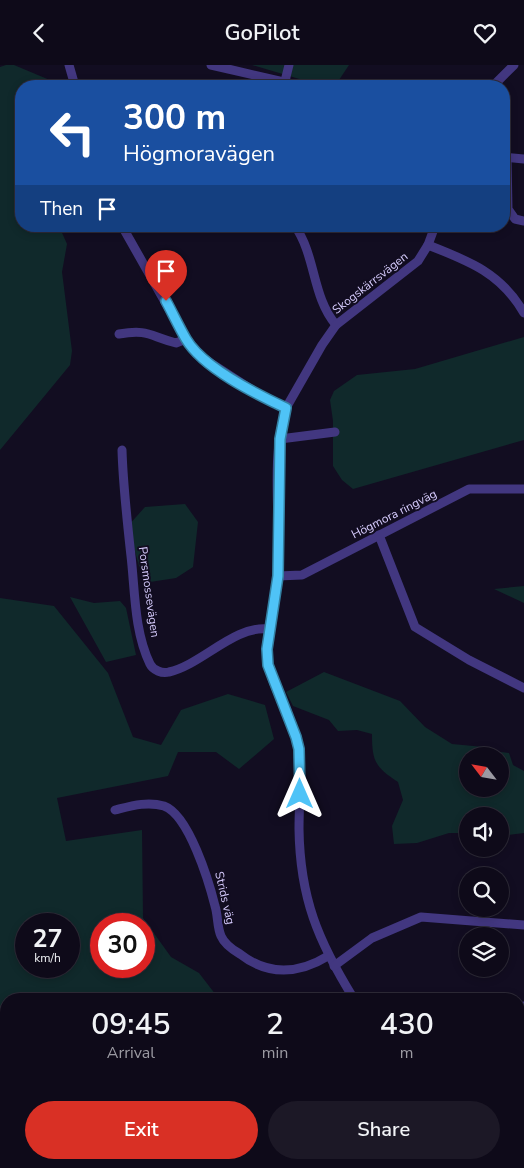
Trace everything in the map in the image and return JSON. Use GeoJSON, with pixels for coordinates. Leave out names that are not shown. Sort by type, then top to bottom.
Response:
{"type":"FeatureCollection","features":[{"type":"Feature","properties":{"kind":"street"},"geometry":{"type":"LineString","coordinates":[[69,65],[73,80]]}},
{"type":"Feature","properties":{"kind":"street"},"geometry":{"type":"LineString","coordinates":[[212,65],[280,80]]}},
{"type":"Feature","properties":{"kind":"street"},"geometry":{"type":"LineString","coordinates":[[285,80],[289,65]]}},
{"type":"Feature","properties":{"kind":"street"},"geometry":{"type":"LineString","coordinates":[[499,80],[514,65]]}},
{"type":"Feature","properties":{"kind":"street"},"geometry":{"type":"LineString","coordinates":[[510,158],[524,159]]}},
{"type":"Feature","properties":{"kind":"street"},"geometry":{"type":"LineString","coordinates":[[510,214],[515,219],[524,221]]}},
{"type":"Feature","properties":{"kind":"street"},"geometry":{"type":"LineString","coordinates":[[125,232],[186,339],[210,363],[286,408]]}},
{"type":"Feature","properties":{"kind":"street"},"geometry":{"type":"LineString","coordinates":[[299,232],[304,239],[322,303],[336,325]]}},
{"type":"Feature","properties":{"kind":"street","name":"Skogskärrsvägen"},"geometry":{"type":"LineString","coordinates":[[350,993],[328,956],[309,909],[302,870],[299,830],[299,749],[268,665],[268,629],[278,576],[280,439],[286,408],[322,345],[336,325],[418,261],[428,245],[433,232]]}},
{"type":"Feature","properties":{"kind":"street"},"geometry":{"type":"LineString","coordinates":[[428,245],[482,268],[510,291],[524,313]]}},
{"type":"Feature","properties":{"kind":"street"},"geometry":{"type":"LineString","coordinates":[[118,333],[149,332],[176,343],[186,339]]}},
{"type":"Feature","properties":{"kind":"street"},"geometry":{"type":"LineString","coordinates":[[280,439],[335,432]]}},
{"type":"Feature","properties":{"kind":"street","name":"Porsmossevägen"},"geometry":{"type":"LineString","coordinates":[[122,450],[124,498],[136,608],[150,666],[160,672],[168,673],[192,663],[240,635],[261,628],[268,629]]}},
{"type":"Feature","properties":{"kind":"street","name":"Högmora ringväg"},"geometry":{"type":"LineString","coordinates":[[278,576],[302,575],[469,489],[524,489]]}},
{"type":"Feature","properties":{"kind":"street"},"geometry":{"type":"LineString","coordinates":[[379,535],[414,627],[469,660],[524,687]]}},
{"type":"Feature","properties":{"kind":"street","name":"Strids väg"},"geometry":{"type":"LineString","coordinates":[[115,810],[147,803],[166,807],[174,813],[193,843],[206,871],[221,935],[231,948],[245,959],[265,968],[294,970],[312,966],[328,956]]}},
{"type":"Feature","properties":{"kind":"street"},"geometry":{"type":"LineString","coordinates":[[334,966],[372,938],[421,917],[524,925]]}},
{"type":"Feature","properties":{"kind":"green space"},"geometry":{"type":"Polygon","coordinates":[[[14,65],[50,80],[15,80],[15,232],[62,232],[67,244],[62,272],[72,351],[70,365],[0,450],[0,67],[14,65]]]}},
{"type":"Feature","properties":{"kind":"green space"},"geometry":{"type":"Polygon","coordinates":[[[252,65],[349,65],[339,80],[303,80],[252,65]]]}},
{"type":"Feature","properties":{"kind":"green space"},"geometry":{"type":"Polygon","coordinates":[[[524,337],[524,440],[353,489],[342,480],[333,466],[333,421],[330,400],[334,391],[357,375],[415,369],[524,337]]]}},
{"type":"Feature","properties":{"kind":"green space"},"geometry":{"type":"Polygon","coordinates":[[[185,504],[198,522],[193,567],[176,578],[150,582],[139,566],[128,526],[145,507],[185,504]]]}},
{"type":"Feature","properties":{"kind":"green space"},"geometry":{"type":"Polygon","coordinates":[[[524,586],[524,603],[494,589],[524,586]]]}},
{"type":"Feature","properties":{"kind":"green space"},"geometry":{"type":"Polygon","coordinates":[[[70,597],[94,603],[120,601],[126,608],[136,655],[106,662],[70,597]]]}},
{"type":"Feature","properties":{"kind":"green space"},"geometry":{"type":"Polygon","coordinates":[[[0,598],[54,606],[108,673],[133,737],[161,745],[181,710],[228,694],[265,705],[274,739],[239,769],[216,752],[178,752],[168,776],[57,798],[66,841],[142,830],[143,913],[90,913],[90,978],[155,978],[155,935],[171,957],[199,973],[214,993],[0,993],[0,598]]]}},
{"type":"Feature","properties":{"kind":"green space"},"geometry":{"type":"Polygon","coordinates":[[[324,672],[400,701],[425,727],[452,744],[484,747],[459,747],[459,797],[509,797],[509,753],[513,765],[524,771],[524,833],[509,835],[509,807],[459,807],[459,833],[449,833],[417,843],[394,844],[392,826],[403,800],[398,782],[384,772],[376,763],[372,734],[357,730],[338,731],[329,720],[293,706],[286,692],[324,672]]]}},
{"type":"Feature","properties":{"kind":"route"},"geometry":{"type":"LineString","coordinates":[[166,301],[186,339],[202,357],[221,371],[286,408],[280,439],[278,576],[268,629],[267,649],[268,665],[299,749],[300,794]]}}]}
